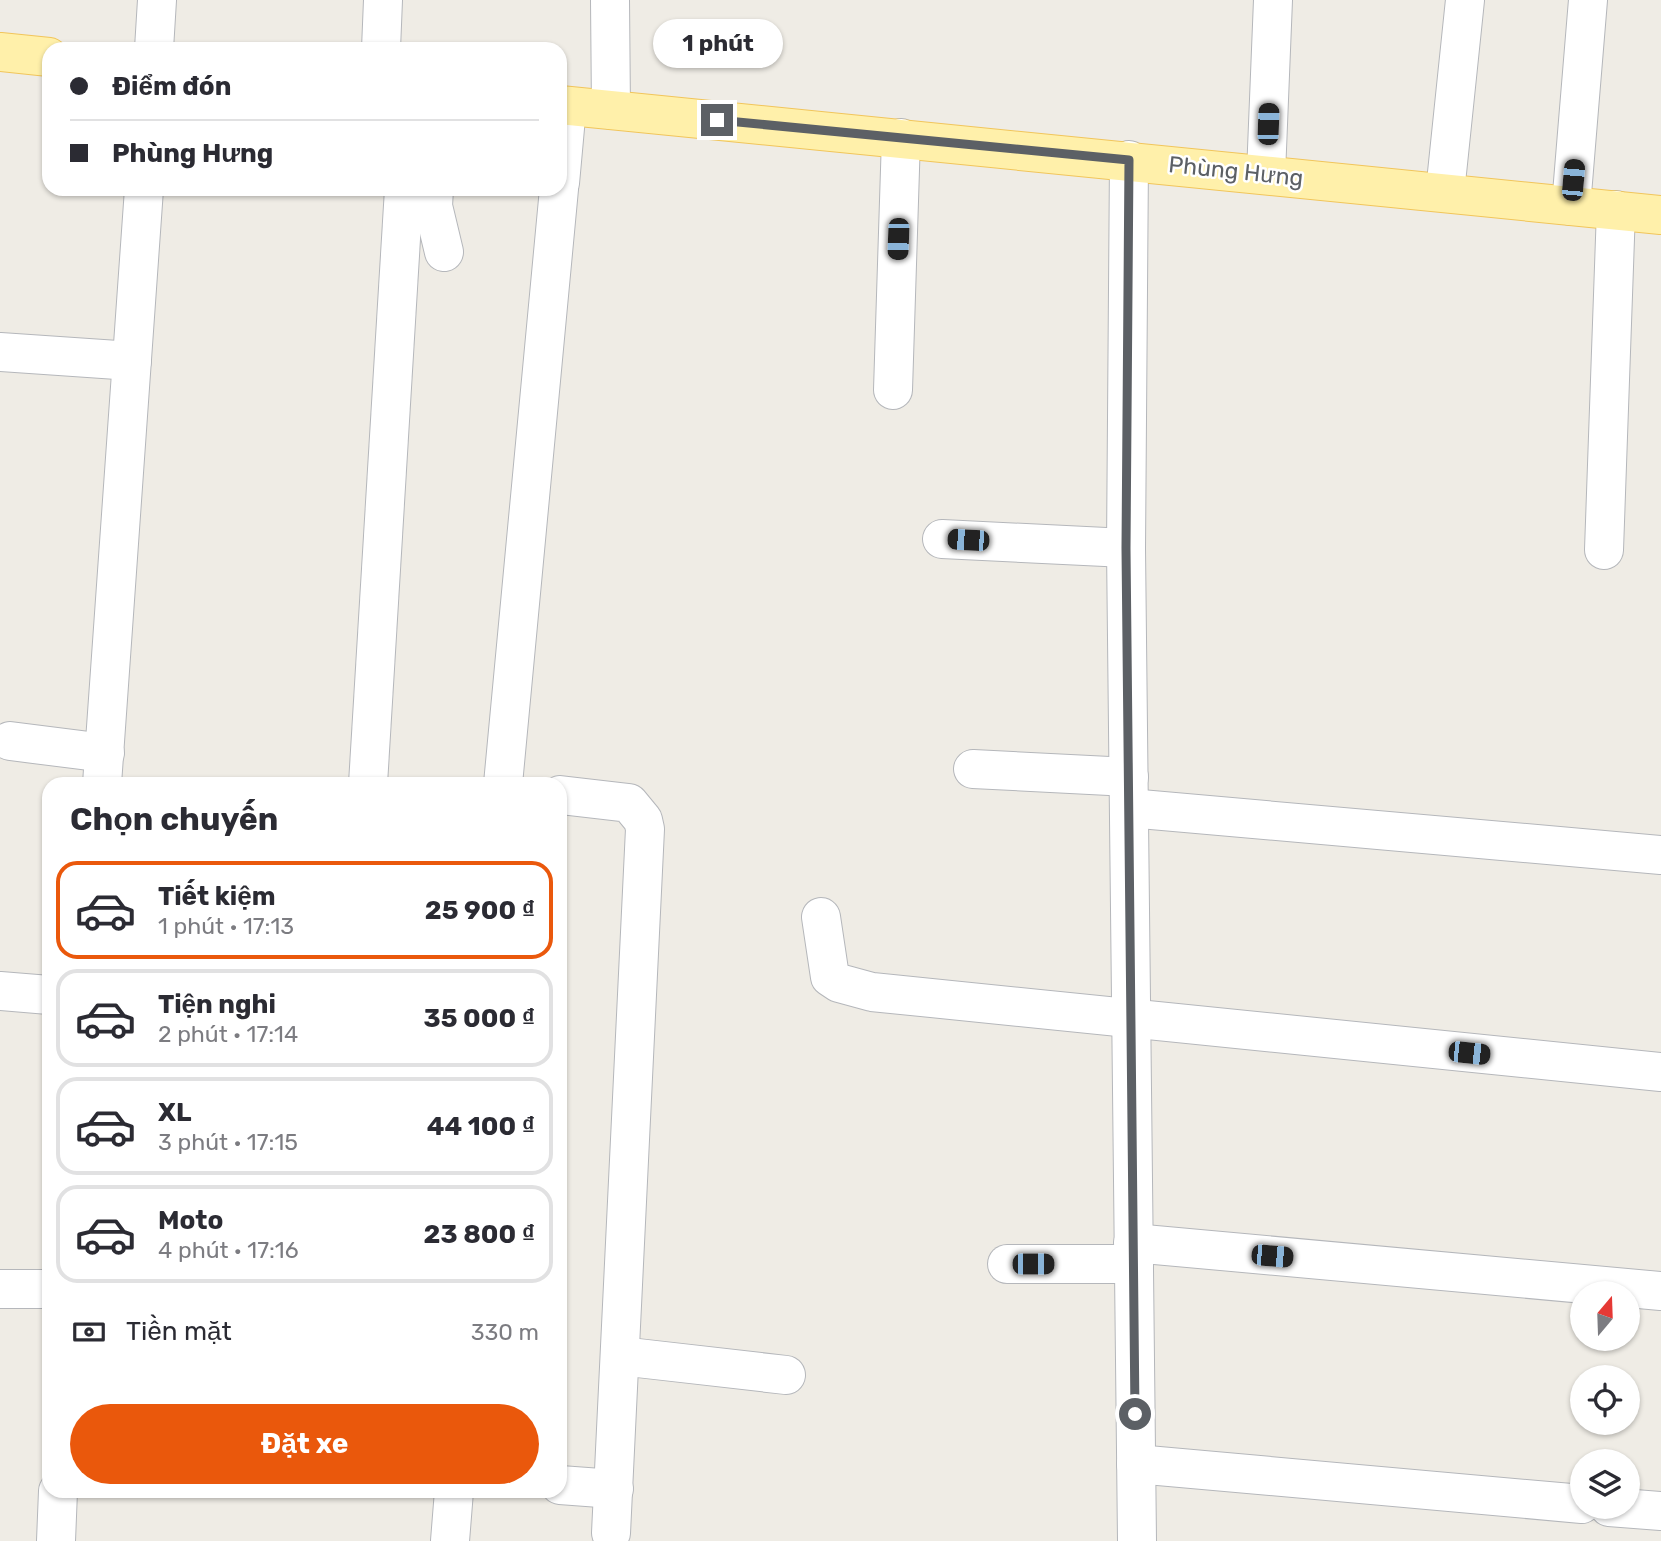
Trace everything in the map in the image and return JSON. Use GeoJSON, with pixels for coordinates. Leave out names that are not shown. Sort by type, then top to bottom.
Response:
{"type":"FeatureCollection","features":[{"type":"Feature","properties":{"kind":"main road"},"geometry":{"type":"LineString","coordinates":[[0,52],[42,56]]}},
{"type":"Feature","properties":{"kind":"main road","name":"Phùng Hưng"},"geometry":{"type":"LineString","coordinates":[[567,106],[1129,160],[1661,215]]}},
{"type":"Feature","properties":{"kind":"street"},"geometry":{"type":"LineString","coordinates":[[154,42],[157,0]]}},
{"type":"Feature","properties":{"kind":"street"},"geometry":{"type":"LineString","coordinates":[[381,42],[383,0]]}},
{"type":"Feature","properties":{"kind":"street"},"geometry":{"type":"LineString","coordinates":[[610,0],[611,110]]}},
{"type":"Feature","properties":{"kind":"street"},"geometry":{"type":"LineString","coordinates":[[1266,174],[1273,0]]}},
{"type":"Feature","properties":{"kind":"street"},"geometry":{"type":"LineString","coordinates":[[1445,192],[1465,0]]}},
{"type":"Feature","properties":{"kind":"street"},"geometry":{"type":"LineString","coordinates":[[1571,206],[1588,0]]}},
{"type":"Feature","properties":{"kind":"street"},"geometry":{"type":"LineString","coordinates":[[894,390],[901,138]]}},
{"type":"Feature","properties":{"kind":"street"},"geometry":{"type":"LineString","coordinates":[[1129,160],[1126,548],[1137,1541]]}},
{"type":"Feature","properties":{"kind":"street"},"geometry":{"type":"LineString","coordinates":[[10,741],[104,768],[144,196]]}},
{"type":"Feature","properties":{"kind":"street"},"geometry":{"type":"LineString","coordinates":[[368,777],[404,196]]}},
{"type":"Feature","properties":{"kind":"street"},"geometry":{"type":"LineString","coordinates":[[434,196],[433,206],[444,252]]}},
{"type":"Feature","properties":{"kind":"street"},"geometry":{"type":"LineString","coordinates":[[504,777],[558,196]]}},
{"type":"Feature","properties":{"kind":"street"},"geometry":{"type":"LineString","coordinates":[[1604,550],[1616,210]]}},
{"type":"Feature","properties":{"kind":"street"},"geometry":{"type":"LineString","coordinates":[[0,352],[132,361]]}},
{"type":"Feature","properties":{"kind":"street"},"geometry":{"type":"LineString","coordinates":[[942,539],[1126,548]]}},
{"type":"Feature","properties":{"kind":"street"},"geometry":{"type":"LineString","coordinates":[[973,769],[1129,793],[1661,855]]}},
{"type":"Feature","properties":{"kind":"street"},"geometry":{"type":"LineString","coordinates":[[567,796],[629,803],[643,820],[645,829],[611,1533]]}},
{"type":"Feature","properties":{"kind":"street"},"geometry":{"type":"LineString","coordinates":[[821,917],[828,972],[839,983],[872,992],[1661,1072]]}},
{"type":"Feature","properties":{"kind":"street"},"geometry":{"type":"LineString","coordinates":[[0,991],[42,994]]}},
{"type":"Feature","properties":{"kind":"street"},"geometry":{"type":"LineString","coordinates":[[1007,1264],[1134,1254],[1661,1291]]}},
{"type":"Feature","properties":{"kind":"street"},"geometry":{"type":"LineString","coordinates":[[0,1289],[42,1289]]}},
{"type":"Feature","properties":{"kind":"street"},"geometry":{"type":"LineString","coordinates":[[620,1356],[786,1375]]}},
{"type":"Feature","properties":{"kind":"street"},"geometry":{"type":"LineString","coordinates":[[1136,1464],[1570,1503]]}},
{"type":"Feature","properties":{"kind":"street"},"geometry":{"type":"LineString","coordinates":[[567,1486],[614,1489]]}},
{"type":"Feature","properties":{"kind":"street"},"geometry":{"type":"LineString","coordinates":[[56,1541],[58,1498]]}},
{"type":"Feature","properties":{"kind":"street"},"geometry":{"type":"LineString","coordinates":[[450,1541],[453,1498]]}},
{"type":"Feature","properties":{"kind":"street"},"geometry":{"type":"LineString","coordinates":[[1640,1509],[1661,1511]]}},
{"type":"Feature","properties":{"kind":"route"},"geometry":{"type":"LineString","coordinates":[[717,120],[1129,160],[1126,548],[1135,1414]]}}]}
